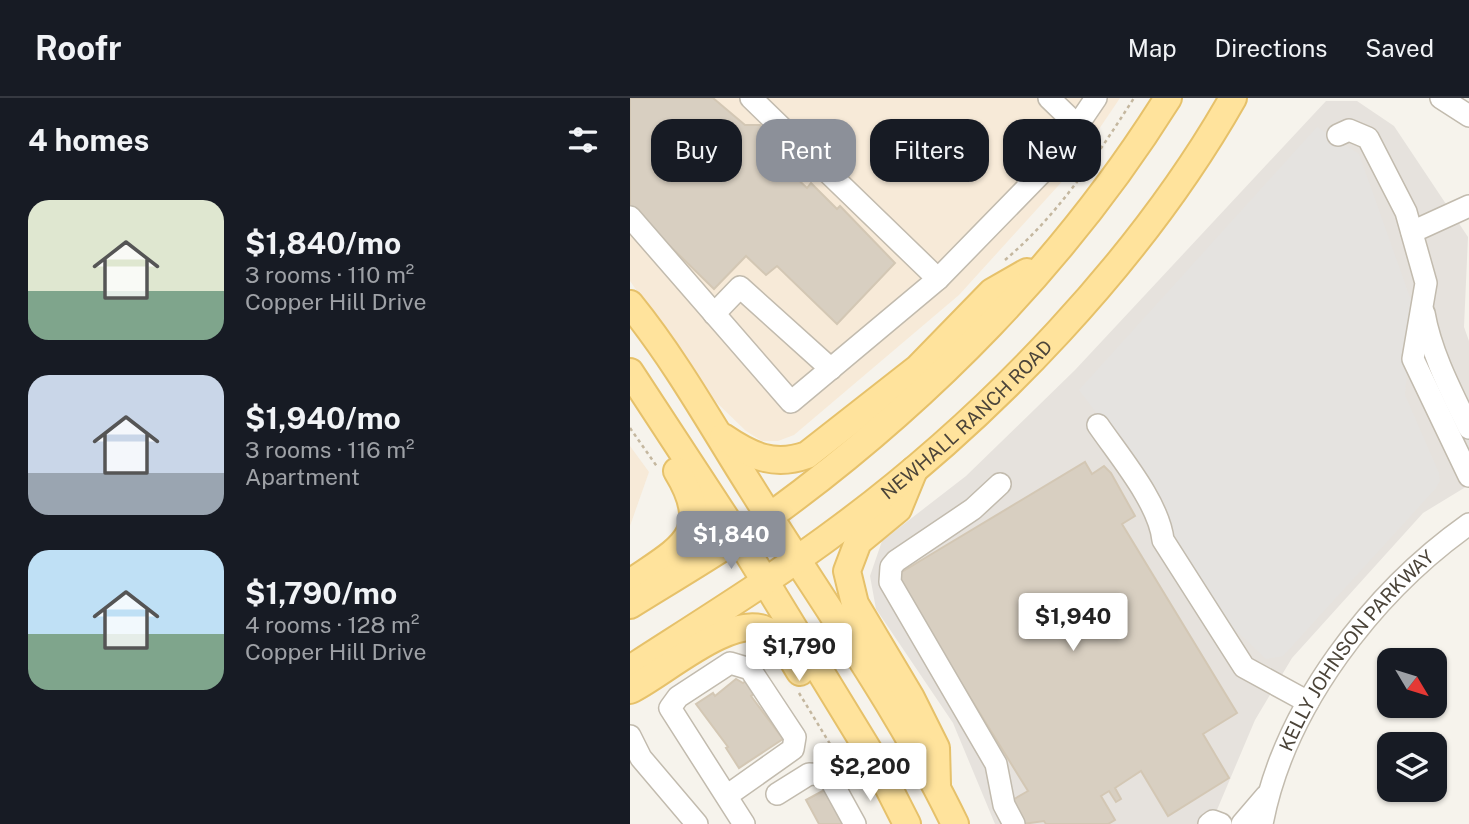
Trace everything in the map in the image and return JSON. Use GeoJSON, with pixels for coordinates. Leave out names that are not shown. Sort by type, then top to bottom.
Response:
{"type":"FeatureCollection","features":[{"type":"Feature","properties":{"kind":"main road"},"geometry":{"type":"LineString","coordinates":[[630,605],[769,516],[883,426],[973,342],[1052,258],[1103,194],[1168,98]]}},
{"type":"Feature","properties":{"kind":"main road","name":"NEWHALL RANCH ROAD"},"geometry":{"type":"LineString","coordinates":[[630,669],[797,560],[915,467],[1016,375],[1138,237],[1233,98]]}},
{"type":"Feature","properties":{"kind":"main road"},"geometry":{"type":"LineString","coordinates":[[722,436],[763,459],[779,461],[807,455],[918,368],[992,292],[1052,258]]}},
{"type":"Feature","properties":{"kind":"main road"},"geometry":{"type":"LineString","coordinates":[[630,304],[687,380],[751,488],[937,786],[956,824]]}},
{"type":"Feature","properties":{"kind":"main road"},"geometry":{"type":"LineString","coordinates":[[630,372],[738,537],[875,761],[907,824]]}},
{"type":"Feature","properties":{"kind":"main road"},"geometry":{"type":"LineString","coordinates":[[630,400],[690,493],[695,512],[688,537],[678,550],[630,583]]}},
{"type":"Feature","properties":{"kind":"main road"},"geometry":{"type":"LineString","coordinates":[[915,467],[898,509],[858,542],[847,570],[855,604],[911,698],[936,748],[937,786]]}},
{"type":"Feature","properties":{"kind":"main road"},"geometry":{"type":"LineString","coordinates":[[630,690],[721,635],[748,626],[766,631],[782,644],[841,734],[875,761]]}},
{"type":"Feature","properties":{"kind":"street"},"geometry":{"type":"LineString","coordinates":[[1049,98],[1071,119]]}},
{"type":"Feature","properties":{"kind":"street"},"geometry":{"type":"LineString","coordinates":[[1084,119],[1096,98]]}},
{"type":"Feature","properties":{"kind":"street"},"geometry":{"type":"LineString","coordinates":[[1441,98],[1469,116]]}},
{"type":"Feature","properties":{"kind":"street"},"geometry":{"type":"LineString","coordinates":[[765,103],[938,279]]}},
{"type":"Feature","properties":{"kind":"street"},"geometry":{"type":"LineString","coordinates":[[1338,135],[1349,130],[1360,131],[1368,138],[1406,212],[1426,284],[1413,359],[1469,476]]}},
{"type":"Feature","properties":{"kind":"street"},"geometry":{"type":"LineString","coordinates":[[630,217],[791,402],[938,279],[1032,182]]}},
{"type":"Feature","properties":{"kind":"street"},"geometry":{"type":"LineString","coordinates":[[1412,232],[1469,206]]}},
{"type":"Feature","properties":{"kind":"street"},"geometry":{"type":"LineString","coordinates":[[714,314],[740,287],[831,369]]}},
{"type":"Feature","properties":{"kind":"street"},"geometry":{"type":"LineString","coordinates":[[1423,303],[1427,331],[1469,428]]}},
{"type":"Feature","properties":{"kind":"street"},"geometry":{"type":"LineString","coordinates":[[1418,373],[1427,370],[1446,380]]}},
{"type":"Feature","properties":{"kind":"street"},"geometry":{"type":"LineString","coordinates":[[1098,425],[1161,524],[1163,540],[1180,569],[1244,667],[1308,702]]}},
{"type":"Feature","properties":{"kind":"street"},"geometry":{"type":"LineString","coordinates":[[1000,484],[973,509],[895,561],[889,574],[890,582],[996,764],[1004,805],[1014,824]]}},
{"type":"Feature","properties":{"kind":"street","name":"KELLY JOHNSON PARKWAY"},"geometry":{"type":"LineString","coordinates":[[1262,824],[1267,795],[1308,702],[1348,640],[1392,590],[1440,545],[1469,524]]}},
{"type":"Feature","properties":{"kind":"street"},"geometry":{"type":"LineString","coordinates":[[728,795],[793,749],[795,737],[750,669],[730,663],[678,697],[670,709],[728,795],[744,824]]}},
{"type":"Feature","properties":{"kind":"street"},"geometry":{"type":"LineString","coordinates":[[630,736],[641,758],[697,824]]}},
{"type":"Feature","properties":{"kind":"street"},"geometry":{"type":"LineString","coordinates":[[777,794],[809,774],[828,775],[855,824]]}},
{"type":"Feature","properties":{"kind":"street","name":"KELLY JOHNSON PARKWAY"},"geometry":{"type":"LineString","coordinates":[[1242,824],[1267,795]]}},
{"type":"Feature","properties":{"kind":"street"},"geometry":{"type":"LineString","coordinates":[[1209,824],[1213,821],[1221,824]]}},
{"type":"Feature","properties":{"kind":"path"},"geometry":{"type":"LineString","coordinates":[[795,687],[842,763]]}},
{"type":"Feature","properties":{"kind":"shaded area"},"geometry":{"type":"Polygon","coordinates":[[[630,98],[1120,98],[1101,126],[1101,119],[1003,119],[1003,182],[1062,182],[959,295],[794,435],[778,441],[762,441],[746,431],[716,402],[630,281],[630,98]]]}},
{"type":"Feature","properties":{"kind":"shaded area"},"geometry":{"type":"Polygon","coordinates":[[[1326,101],[1357,101],[1394,126],[1468,237],[1464,327],[1469,341],[1469,485],[1423,513],[1292,658],[1255,720],[1211,824],[995,824],[953,723],[876,609],[870,576],[882,541],[966,476],[1075,370],[1326,101]]]}},
{"type":"Feature","properties":{"kind":"shaded area"},"geometry":{"type":"Polygon","coordinates":[[[1317,127],[1359,154],[1413,306],[1405,395],[1440,481],[1283,656],[1266,659],[1221,616],[1170,529],[1165,503],[1079,390],[1317,127]]]}},
{"type":"Feature","properties":{"kind":"shaded area"},"geometry":{"type":"Polygon","coordinates":[[[630,446],[649,472],[630,526],[630,446]]]}},
{"type":"Feature","properties":{"kind":"building"},"geometry":{"type":"Polygon","coordinates":[[[630,98],[713,98],[738,119],[651,119],[651,182],[742,182],[742,122],[756,125],[756,182],[801,182],[807,188],[811,183],[837,209],[840,206],[895,263],[837,324],[777,266],[766,275],[746,256],[714,289],[630,207],[630,98]]]}},
{"type":"Feature","properties":{"kind":"building"},"geometry":{"type":"Polygon","coordinates":[[[1085,462],[1092,474],[1104,466],[1111,473],[1135,516],[1122,524],[1237,713],[1203,734],[1229,778],[1168,816],[1141,771],[1115,788],[1121,799],[1116,802],[1109,791],[1101,796],[1115,820],[1108,824],[1046,824],[1044,821],[1023,824],[1009,802],[1028,791],[895,576],[1085,462]]]}},
{"type":"Feature","properties":{"kind":"building"},"geometry":{"type":"Polygon","coordinates":[[[751,677],[759,690],[751,696],[783,739],[739,768],[726,748],[728,747],[696,704],[713,693],[715,696],[736,679],[743,683],[751,677]]]}},
{"type":"Feature","properties":{"kind":"building"},"geometry":{"type":"Polygon","coordinates":[[[830,787],[846,824],[819,824],[806,800],[830,787]]]}}]}
